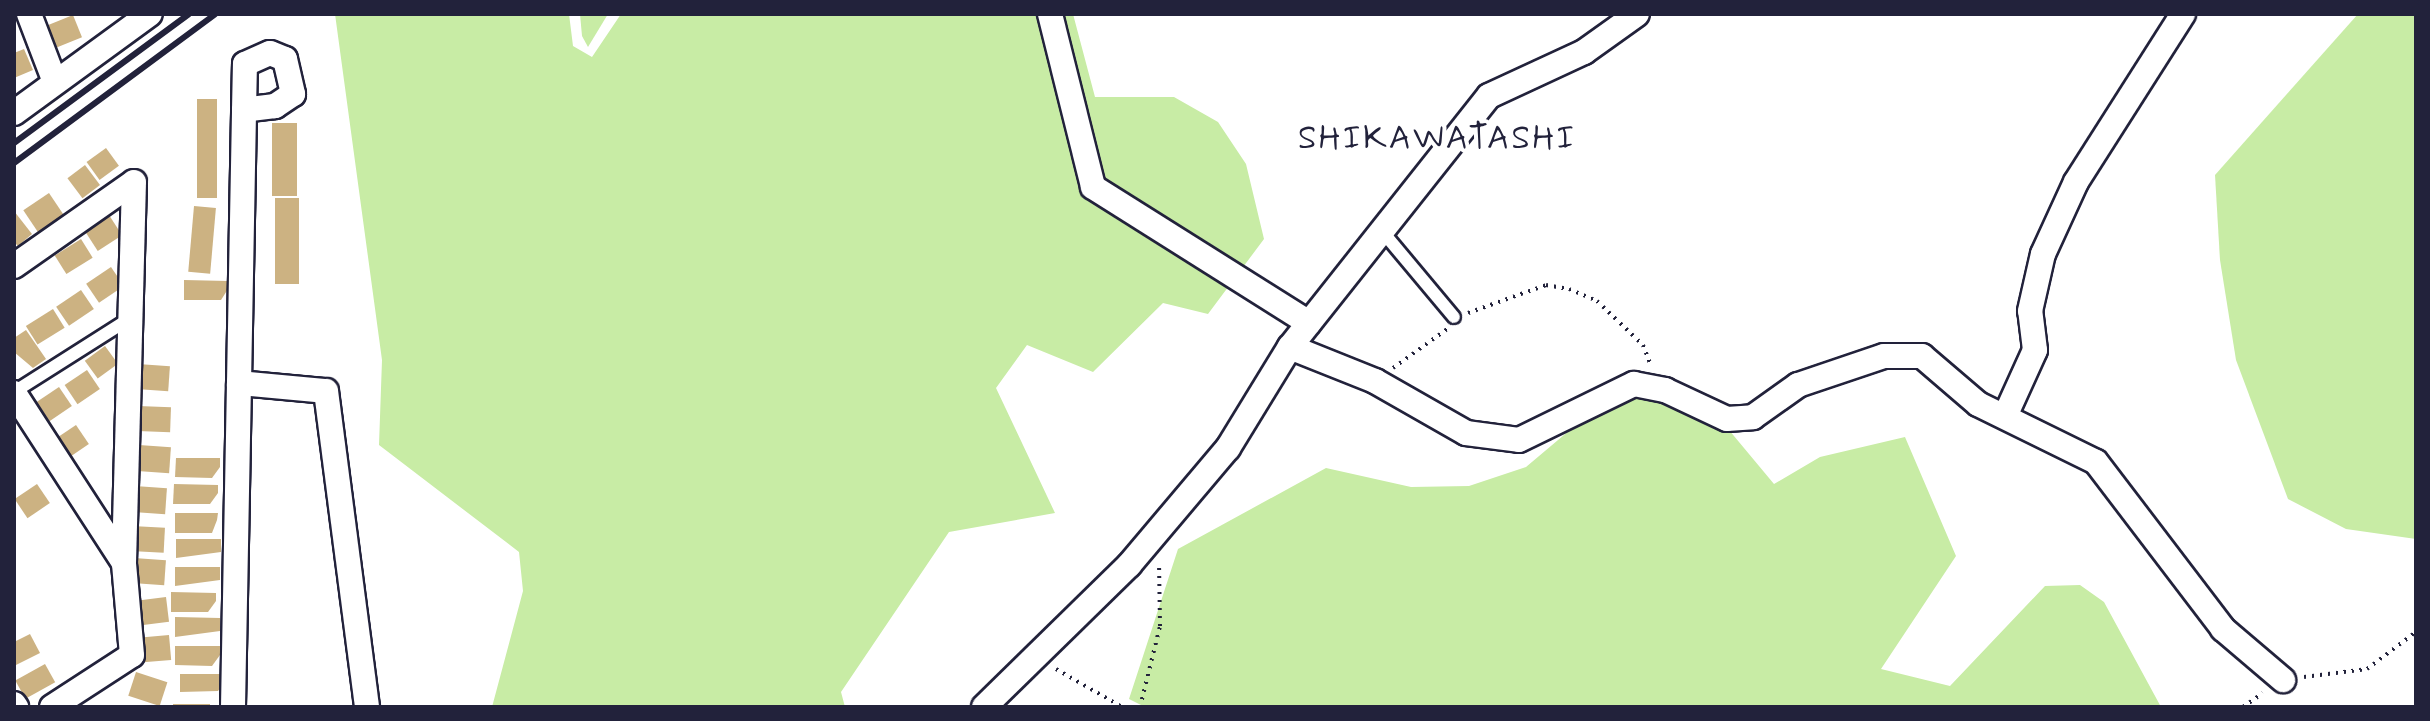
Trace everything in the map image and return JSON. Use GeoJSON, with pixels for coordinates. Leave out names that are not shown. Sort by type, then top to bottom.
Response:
{"type":"FeatureCollection","features":[{"type":"Feature","properties":{"kind":"street"},"geometry":{"type":"LineString","coordinates":[[29,14],[55,82]]}},
{"type":"Feature","properties":{"kind":"street"},"geometry":{"type":"LineString","coordinates":[[1050,14],[1093,187],[1309,323]]}},
{"type":"Feature","properties":{"kind":"street"},"geometry":{"type":"LineString","coordinates":[[984,707],[1157,530],[1228,448],[1290,347],[1503,84],[1584,52],[1637,14]]}},
{"type":"Feature","properties":{"kind":"street"},"geometry":{"type":"LineString","coordinates":[[2006,414],[2035,350],[2030,311],[2043,254],[2076,182],[2183,14]]}},
{"type":"Feature","properties":{"kind":"street"},"geometry":{"type":"LineString","coordinates":[[14,113],[136,19]]}},
{"type":"Feature","properties":{"kind":"street"},"geometry":{"type":"LineString","coordinates":[[233,707],[244,110]]}},
{"type":"Feature","properties":{"kind":"street"},"geometry":{"type":"LineString","coordinates":[[14,266],[134,182],[124,563],[132,655],[52,707]]}},
{"type":"Feature","properties":{"kind":"street"},"geometry":{"type":"LineString","coordinates":[[1290,347],[1375,381],[1466,433],[1519,440],[1634,384],[1665,390],[1727,419],[1753,417],[1798,385],[1902,354],[1922,356],[1978,404],[2006,414],[2096,462],[2223,629],[2283,680]]}},
{"type":"Feature","properties":{"kind":"street"},"geometry":{"type":"LineString","coordinates":[[239,383],[326,391],[367,707]]}},
{"type":"Feature","properties":{"kind":"street"},"geometry":{"type":"LineString","coordinates":[[14,392],[124,563]]}},
{"type":"Feature","properties":{"kind":"lane"},"geometry":{"type":"LineString","coordinates":[[1382,231],[1454,317]]}},
{"type":"Feature","properties":{"kind":"lane"},"geometry":{"type":"LineString","coordinates":[[14,392],[131,318]]}},
{"type":"Feature","properties":{"kind":"path"},"geometry":{"type":"LineString","coordinates":[[1375,381],[1436,340],[1454,317],[1546,285],[1569,289],[1597,301],[1643,345],[1643,360],[1658,367]]}},
{"type":"Feature","properties":{"kind":"path"},"geometry":{"type":"LineString","coordinates":[[1140,707],[1160,626],[1157,530]]}},
{"type":"Feature","properties":{"kind":"path"},"geometry":{"type":"LineString","coordinates":[[2243,707],[2283,680],[2367,669],[2416,632]]}},
{"type":"Feature","properties":{"kind":"path"},"geometry":{"type":"LineString","coordinates":[[1043,650],[1070,682],[1122,707]]}},
{"type":"Feature","properties":{"kind":"green space"},"geometry":{"type":"Polygon","coordinates":[[[335,14],[569,14],[573,46],[592,57],[621,14],[1073,14],[1095,97],[1174,97],[1218,122],[1246,164],[1264,239],[1208,314],[1163,303],[1093,372],[1027,345],[996,388],[1055,513],[949,532],[841,692],[845,707],[492,707],[523,591],[519,552],[379,445],[382,360],[335,14]]]}},
{"type":"Feature","properties":{"kind":"green space"},"geometry":{"type":"Polygon","coordinates":[[[580,14],[608,14],[588,47],[582,36],[580,14]]]}},
{"type":"Feature","properties":{"kind":"green space"},"geometry":{"type":"Polygon","coordinates":[[[2358,14],[2416,14],[2416,539],[2346,529],[2288,499],[2236,360],[2220,260],[2215,175],[2358,14]]]}},
{"type":"Feature","properties":{"kind":"green space"},"geometry":{"type":"Polygon","coordinates":[[[1661,377],[1704,400],[1774,484],[1820,457],[1905,437],[1956,556],[1881,669],[1950,686],[2045,586],[2080,585],[2104,602],[2161,707],[1145,707],[1129,699],[1178,549],[1326,468],[1411,487],[1469,486],[1526,467],[1596,408],[1661,377]]]}},
{"type":"Feature","properties":{"kind":"building"},"geometry":{"type":"Polygon","coordinates":[[[73,15],[82,37],[54,48],[45,26],[73,15]]]}},
{"type":"Feature","properties":{"kind":"building"},"geometry":{"type":"Polygon","coordinates":[[[24,49],[33,70],[14,78],[14,53],[24,49]]]}},
{"type":"Feature","properties":{"kind":"building"},"geometry":{"type":"Polygon","coordinates":[[[197,99],[217,99],[217,198],[197,198],[197,99]]]}},
{"type":"Feature","properties":{"kind":"building"},"geometry":{"type":"Polygon","coordinates":[[[272,123],[297,123],[297,196],[272,196],[272,123]]]}},
{"type":"Feature","properties":{"kind":"building"},"geometry":{"type":"Polygon","coordinates":[[[106,148],[119,166],[100,180],[87,162],[106,148]]]}},
{"type":"Feature","properties":{"kind":"building"},"geometry":{"type":"Polygon","coordinates":[[[85,165],[100,185],[82,198],[67,178],[85,165]]]}},
{"type":"Feature","properties":{"kind":"building"},"geometry":{"type":"Polygon","coordinates":[[[49,193],[64,215],[38,233],[23,210],[49,193]]]}},
{"type":"Feature","properties":{"kind":"building"},"geometry":{"type":"Polygon","coordinates":[[[275,198],[299,198],[299,284],[275,284],[275,198]]]}},
{"type":"Feature","properties":{"kind":"building"},"geometry":{"type":"Polygon","coordinates":[[[194,206],[216,208],[210,274],[188,272],[194,206]]]}},
{"type":"Feature","properties":{"kind":"building"},"geometry":{"type":"Polygon","coordinates":[[[14,211],[32,234],[18,246],[14,242],[14,211]]]}},
{"type":"Feature","properties":{"kind":"building"},"geometry":{"type":"Polygon","coordinates":[[[109,215],[122,235],[98,251],[85,231],[109,215]]]}},
{"type":"Feature","properties":{"kind":"building"},"geometry":{"type":"Polygon","coordinates":[[[81,239],[93,258],[66,274],[55,255],[81,239]]]}},
{"type":"Feature","properties":{"kind":"building"},"geometry":{"type":"Polygon","coordinates":[[[111,267],[124,286],[99,303],[86,284],[111,267]]]}},
{"type":"Feature","properties":{"kind":"building"},"geometry":{"type":"Polygon","coordinates":[[[184,280],[228,281],[228,289],[221,300],[184,300],[184,280]]]}},
{"type":"Feature","properties":{"kind":"building"},"geometry":{"type":"Polygon","coordinates":[[[81,290],[94,309],[69,326],[56,307],[81,290]]]}},
{"type":"Feature","properties":{"kind":"building"},"geometry":{"type":"Polygon","coordinates":[[[53,309],[65,328],[38,345],[26,326],[53,309]]]}},
{"type":"Feature","properties":{"kind":"building"},"geometry":{"type":"Polygon","coordinates":[[[26,330],[46,359],[33,368],[14,352],[14,338],[26,330]]]}},
{"type":"Feature","properties":{"kind":"building"},"geometry":{"type":"Polygon","coordinates":[[[105,346],[118,364],[98,378],[85,361],[105,346]]]}},
{"type":"Feature","properties":{"kind":"building"},"geometry":{"type":"Polygon","coordinates":[[[138,364],[170,366],[168,391],[136,389],[138,364]]]}},
{"type":"Feature","properties":{"kind":"building"},"geometry":{"type":"Polygon","coordinates":[[[87,370],[100,389],[77,404],[65,385],[87,370]]]}},
{"type":"Feature","properties":{"kind":"building"},"geometry":{"type":"Polygon","coordinates":[[[59,387],[72,406],[49,421],[37,402],[59,387]]]}},
{"type":"Feature","properties":{"kind":"building"},"geometry":{"type":"Polygon","coordinates":[[[138,406],[171,407],[170,432],[137,431],[138,406]]]}},
{"type":"Feature","properties":{"kind":"building"},"geometry":{"type":"Polygon","coordinates":[[[76,425],[89,444],[66,459],[54,440],[76,425]]]}},
{"type":"Feature","properties":{"kind":"building"},"geometry":{"type":"Polygon","coordinates":[[[139,445],[171,447],[169,473],[137,471],[139,445]]]}},
{"type":"Feature","properties":{"kind":"building"},"geometry":{"type":"Polygon","coordinates":[[[176,458],[220,458],[220,467],[212,478],[175,477],[176,458]]]}},
{"type":"Feature","properties":{"kind":"building"},"geometry":{"type":"Polygon","coordinates":[[[37,484],[50,503],[27,518],[15,499],[37,484]]]}},
{"type":"Feature","properties":{"kind":"building"},"geometry":{"type":"Polygon","coordinates":[[[174,484],[218,485],[218,493],[210,504],[173,504],[174,484]]]}},
{"type":"Feature","properties":{"kind":"building"},"geometry":{"type":"Polygon","coordinates":[[[135,486],[167,488],[165,514],[133,512],[135,486]]]}},
{"type":"Feature","properties":{"kind":"building"},"geometry":{"type":"Polygon","coordinates":[[[175,513],[218,513],[212,533],[175,533],[175,513]]]}},
{"type":"Feature","properties":{"kind":"building"},"geometry":{"type":"Polygon","coordinates":[[[132,526],[165,528],[164,553],[131,551],[132,526]]]}},
{"type":"Feature","properties":{"kind":"building"},"geometry":{"type":"Polygon","coordinates":[[[176,539],[221,539],[221,552],[176,558],[176,539]]]}},
{"type":"Feature","properties":{"kind":"building"},"geometry":{"type":"Polygon","coordinates":[[[134,558],[166,560],[164,585],[132,583],[134,558]]]}},
{"type":"Feature","properties":{"kind":"building"},"geometry":{"type":"Polygon","coordinates":[[[175,567],[220,567],[220,580],[175,586],[175,567]]]}},
{"type":"Feature","properties":{"kind":"building"},"geometry":{"type":"Polygon","coordinates":[[[171,592],[216,593],[216,601],[208,612],[171,612],[171,592]]]}},
{"type":"Feature","properties":{"kind":"building"},"geometry":{"type":"Polygon","coordinates":[[[166,597],[169,622],[137,626],[134,601],[166,597]]]}},
{"type":"Feature","properties":{"kind":"building"},"geometry":{"type":"Polygon","coordinates":[[[175,617],[220,618],[220,631],[175,637],[175,617]]]}},
{"type":"Feature","properties":{"kind":"building"},"geometry":{"type":"Polygon","coordinates":[[[30,634],[40,653],[14,666],[14,642],[30,634]]]}},
{"type":"Feature","properties":{"kind":"building"},"geometry":{"type":"Polygon","coordinates":[[[169,635],[171,660],[143,662],[141,637],[169,635]]]}},
{"type":"Feature","properties":{"kind":"building"},"geometry":{"type":"Polygon","coordinates":[[[175,646],[220,646],[220,655],[212,666],[175,665],[175,646]]]}},
{"type":"Feature","properties":{"kind":"building"},"geometry":{"type":"Polygon","coordinates":[[[45,664],[55,682],[25,699],[15,680],[45,664]]]}},
{"type":"Feature","properties":{"kind":"building"},"geometry":{"type":"Polygon","coordinates":[[[136,672],[167,682],[160,706],[128,696],[136,672]]]}},
{"type":"Feature","properties":{"kind":"building"},"geometry":{"type":"Polygon","coordinates":[[[180,674],[224,674],[224,683],[218,691],[180,692],[180,674]]]}},
{"type":"Feature","properties":{"kind":"building"},"geometry":{"type":"Polygon","coordinates":[[[173,704],[210,704],[210,707],[173,707],[173,704]]]}},
{"type":"Feature","properties":{"kind":"railway"},"geometry":{"type":"LineString","coordinates":[[14,143],[189,14]]}},
{"type":"Feature","properties":{"kind":"railway"},"geometry":{"type":"LineString","coordinates":[[14,163],[215,14]]}},
{"type":"Feature","properties":{"kind":"district","name":"SHIKAWATASHI"},"geometry":{"type":"Point","coordinates":[1437,139]}}]}
